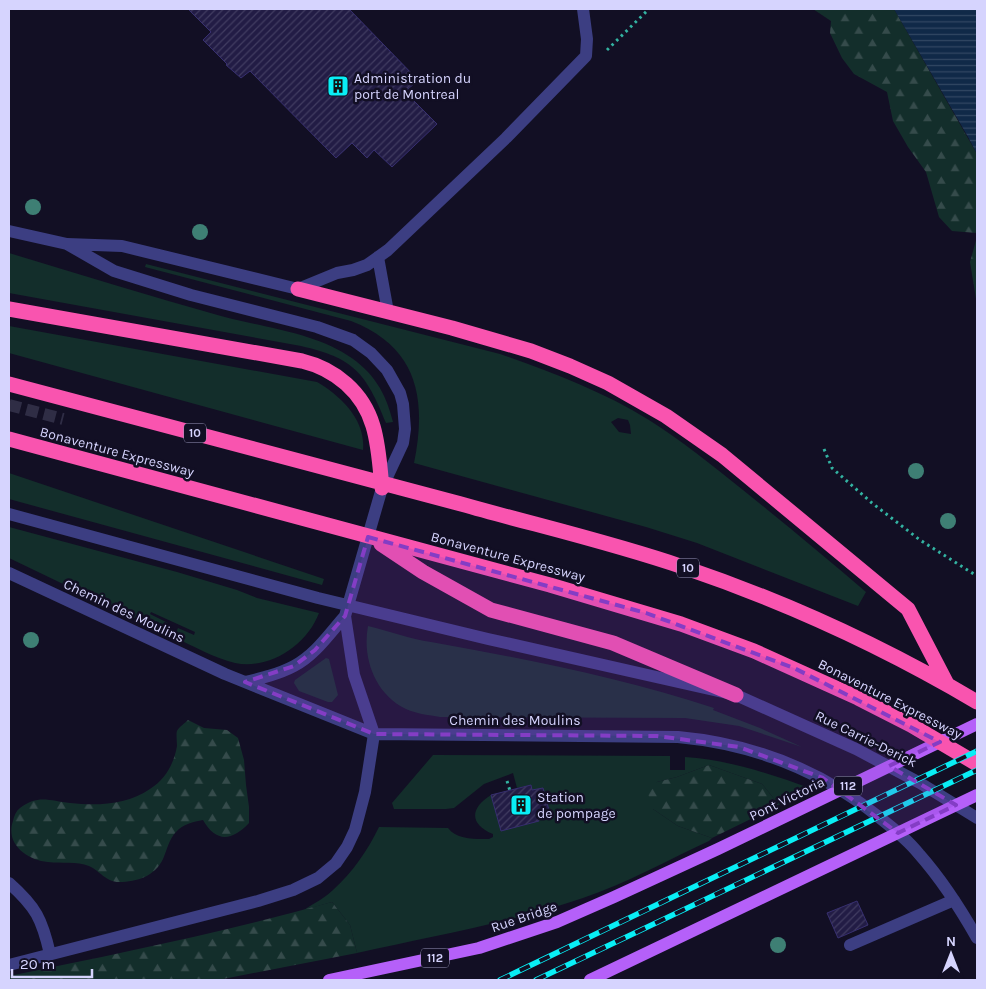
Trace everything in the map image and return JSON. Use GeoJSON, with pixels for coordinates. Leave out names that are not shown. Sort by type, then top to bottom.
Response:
{"type":"FeatureCollection","features":[{"type":"Feature","properties":{"kind":"highway"},"geometry":{"type":"LineString","coordinates":[[298,289],[501,342],[570,366],[639,400],[687,430],[722,456],[908,609],[948,684]]}},
{"type":"Feature","properties":{"kind":"highway"},"geometry":{"type":"LineString","coordinates":[[9,309],[302,361],[320,366],[348,384],[357,394],[370,416],[376,437],[382,488]]}},
{"type":"Feature","properties":{"kind":"highway","name":"10"},"geometry":{"type":"LineString","coordinates":[[9,384],[322,466],[611,545],[682,567],[723,581],[823,622],[879,648],[948,684],[977,702]]}},
{"type":"Feature","properties":{"kind":"highway","name":"Bonaventure Expressway"},"geometry":{"type":"LineString","coordinates":[[9,439],[600,599],[681,624],[746,647],[883,710],[977,764]]}},
{"type":"Feature","properties":{"kind":"highway"},"geometry":{"type":"LineString","coordinates":[[369,537],[423,572],[490,610],[613,643],[736,695]]}},
{"type":"Feature","properties":{"kind":"main road","name":"Pont Victoria"},"geometry":{"type":"LineString","coordinates":[[718,848],[977,724]]}},
{"type":"Feature","properties":{"kind":"main road"},"geometry":{"type":"LineString","coordinates":[[590,980],[977,795]]}},
{"type":"Feature","properties":{"kind":"main road","name":"Rue Bridge"},"geometry":{"type":"LineString","coordinates":[[329,980],[455,954],[517,936],[579,913],[718,848]]}},
{"type":"Feature","properties":{"kind":"street"},"geometry":{"type":"LineString","coordinates":[[9,231],[67,244],[122,246],[298,289],[337,273],[367,265],[378,257],[506,138],[586,56],[588,39],[583,9]]}},
{"type":"Feature","properties":{"kind":"street"},"geometry":{"type":"LineString","coordinates":[[9,965],[258,901],[293,890],[318,878],[336,863],[347,847],[355,830],[365,792],[374,734],[354,675],[345,616],[382,488],[403,444],[405,416],[401,398],[394,381],[380,361],[353,340],[324,329],[191,294],[114,271],[67,244]]}},
{"type":"Feature","properties":{"kind":"street"},"geometry":{"type":"LineString","coordinates":[[378,257],[388,312]]}},
{"type":"Feature","properties":{"kind":"street","name":"Rue Carrie-Derick"},"geometry":{"type":"LineString","coordinates":[[9,514],[318,598],[736,695],[856,749],[920,783],[977,818]]}},
{"type":"Feature","properties":{"kind":"street","name":"Chemin des Moulins"},"geometry":{"type":"LineString","coordinates":[[9,573],[204,665],[374,734],[700,739],[740,747],[787,762],[823,778],[870,810],[905,839],[919,853],[954,900],[977,938]]}},
{"type":"Feature","properties":{"kind":"street"},"geometry":{"type":"LineString","coordinates":[[245,682],[282,672],[304,660],[345,616]]}},
{"type":"Feature","properties":{"kind":"street"},"geometry":{"type":"LineString","coordinates":[[9,883],[32,906],[40,919],[50,954]]}},
{"type":"Feature","properties":{"kind":"street"},"geometry":{"type":"LineString","coordinates":[[850,946],[954,900]]}},
{"type":"Feature","properties":{"kind":"path"},"geometry":{"type":"LineString","coordinates":[[604,54],[649,9]]}},
{"type":"Feature","properties":{"kind":"path"},"geometry":{"type":"LineString","coordinates":[[824,449],[832,468],[872,503],[920,540],[977,576]]}},
{"type":"Feature","properties":{"kind":"path"},"geometry":{"type":"LineString","coordinates":[[507,781],[510,791]]}},
{"type":"Feature","properties":{"kind":"highlighted area"},"geometry":{"type":"Polygon","coordinates":[[[368,537],[646,613],[794,668],[940,742],[889,766],[956,805],[898,833],[823,778],[739,747],[657,736],[374,734],[245,682],[294,666],[315,650],[345,616],[368,537]]]}},
{"type":"Feature","properties":{"kind":"green space"},"geometry":{"type":"Polygon","coordinates":[[[813,9],[894,9],[977,154],[977,233],[952,231],[939,217],[926,172],[908,147],[893,121],[887,92],[854,74],[842,58],[830,33],[831,21],[813,9]]]}},
{"type":"Feature","properties":{"kind":"green space"},"geometry":{"type":"Polygon","coordinates":[[[977,237],[977,305],[970,262],[977,237]]]}},
{"type":"Feature","properties":{"kind":"green space"},"geometry":{"type":"Polygon","coordinates":[[[9,253],[221,316],[302,335],[333,347],[356,361],[371,376],[387,402],[393,422],[386,423],[372,392],[356,370],[334,356],[301,346],[9,293],[9,253]]]}},
{"type":"Feature","properties":{"kind":"green space"},"geometry":{"type":"Polygon","coordinates":[[[146,264],[500,354],[595,391],[649,420],[685,445],[720,471],[866,592],[858,606],[697,543],[646,527],[414,463],[418,440],[419,417],[417,397],[413,378],[404,360],[391,345],[373,332],[351,321],[145,267],[146,264]],[[618,418],[611,422],[619,432],[631,434],[628,420],[618,418]]]}},
{"type":"Feature","properties":{"kind":"green space"},"geometry":{"type":"Polygon","coordinates":[[[9,326],[317,382],[335,394],[350,410],[360,429],[363,439],[363,450],[9,353],[9,326]]]}},
{"type":"Feature","properties":{"kind":"green space"},"geometry":{"type":"Polygon","coordinates":[[[9,473],[324,579],[322,585],[9,499],[9,473]]]}},
{"type":"Feature","properties":{"kind":"green space"},"geometry":{"type":"Polygon","coordinates":[[[9,527],[177,572],[257,598],[319,613],[306,635],[286,653],[261,663],[248,664],[227,661],[174,637],[178,628],[194,635],[195,632],[151,612],[150,614],[168,623],[163,632],[9,558],[9,527]]]}},
{"type":"Feature","properties":{"kind":"green space"},"geometry":{"type":"Polygon","coordinates":[[[368,626],[415,639],[538,662],[644,687],[714,708],[713,710],[802,747],[739,726],[685,718],[440,717],[414,712],[395,702],[386,694],[373,674],[367,650],[368,626]]]}},
{"type":"Feature","properties":{"kind":"green space"},"geometry":{"type":"Polygon","coordinates":[[[326,658],[329,659],[338,695],[332,702],[299,691],[294,683],[295,680],[326,658]]]}},
{"type":"Feature","properties":{"kind":"green space"},"geometry":{"type":"Polygon","coordinates":[[[188,720],[204,728],[227,730],[238,738],[244,760],[249,807],[249,823],[243,829],[225,837],[213,833],[203,820],[185,825],[179,829],[170,841],[160,865],[155,870],[145,877],[126,882],[114,882],[84,864],[40,861],[26,854],[15,844],[11,829],[15,815],[20,808],[33,801],[44,799],[80,804],[111,803],[132,798],[156,785],[165,775],[174,758],[177,746],[177,731],[188,720]]]}},
{"type":"Feature","properties":{"kind":"green space"},"geometry":{"type":"Polygon","coordinates":[[[433,755],[670,756],[670,770],[685,770],[685,757],[734,764],[812,789],[779,805],[762,784],[709,765],[657,782],[653,809],[678,826],[712,838],[709,841],[615,885],[555,907],[528,915],[357,953],[350,925],[332,902],[304,910],[330,893],[347,876],[365,853],[379,827],[448,828],[461,837],[489,839],[493,837],[493,834],[480,826],[475,816],[479,805],[491,795],[501,831],[539,821],[538,817],[550,814],[543,788],[532,790],[531,785],[517,788],[513,773],[484,784],[454,808],[394,809],[392,803],[433,755]]]}},
{"type":"Feature","properties":{"kind":"green space"},"geometry":{"type":"Polygon","coordinates":[[[709,765],[762,784],[779,805],[712,838],[678,826],[653,809],[648,794],[657,782],[709,765]]]}},
{"type":"Feature","properties":{"kind":"green space"},"geometry":{"type":"Polygon","coordinates":[[[332,902],[350,925],[357,953],[218,980],[9,980],[9,976],[211,933],[332,902]]]}},
{"type":"Feature","properties":{"kind":"water"},"geometry":{"type":"Polygon","coordinates":[[[894,9],[977,9],[977,154],[968,137],[894,9]]]}},
{"type":"Feature","properties":{"kind":"building","name":"Administration du port de Montreal"},"geometry":{"type":"Polygon","coordinates":[[[188,9],[349,9],[418,80],[405,92],[437,124],[392,167],[374,150],[367,158],[352,143],[336,158],[250,71],[241,78],[226,65],[203,40],[211,32],[188,9]]]}},
{"type":"Feature","properties":{"kind":"building","name":"Station de pompage"},"geometry":{"type":"Polygon","coordinates":[[[531,785],[532,790],[543,788],[550,814],[538,817],[539,821],[501,831],[491,795],[531,785]]]}},
{"type":"Feature","properties":{"kind":"building"},"geometry":{"type":"Polygon","coordinates":[[[857,901],[868,925],[838,938],[827,913],[857,901]]]}},
{"type":"Feature","properties":{"kind":"tunnel"},"geometry":{"type":"LineString","coordinates":[[9,405],[63,419]]}},
{"type":"Feature","properties":{"kind":"railway"},"geometry":{"type":"LineString","coordinates":[[500,980],[977,751]]}},
{"type":"Feature","properties":{"kind":"railway"},"geometry":{"type":"LineString","coordinates":[[536,980],[977,770]]}},
{"type":"Feature","properties":{"kind":"place","name":"Administration du port de Montreal"},"geometry":{"type":"Point","coordinates":[338,86]}},
{"type":"Feature","properties":{"kind":"place","name":"Station de pompage"},"geometry":{"type":"Point","coordinates":[521,805]}}]}
